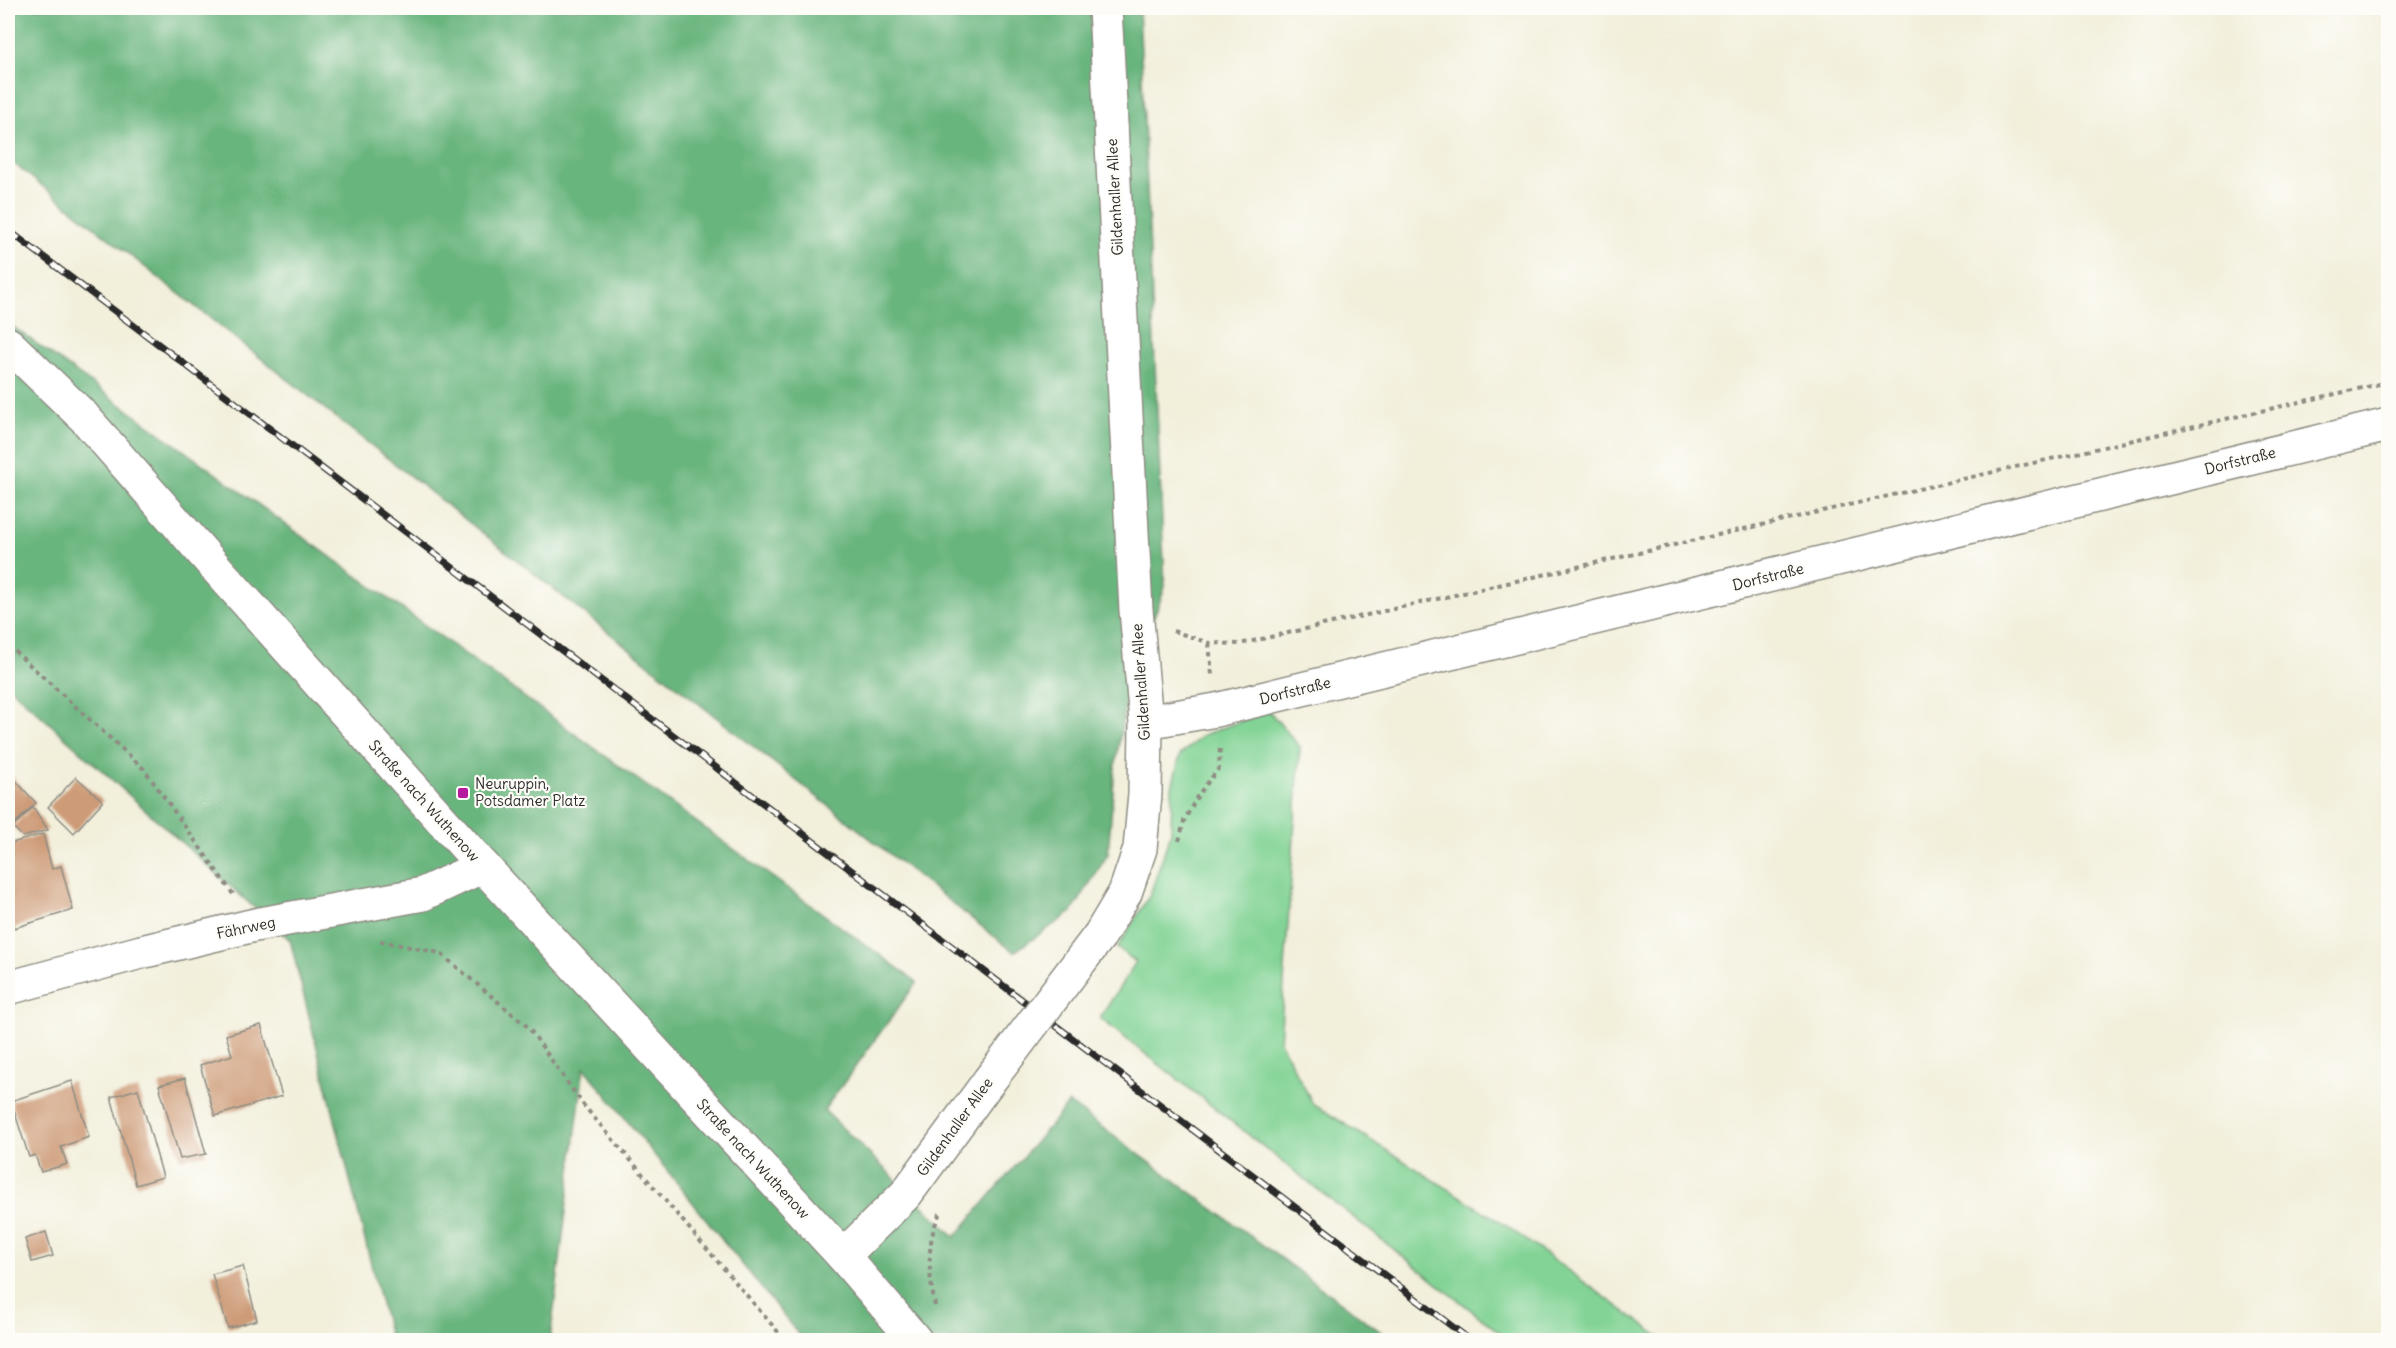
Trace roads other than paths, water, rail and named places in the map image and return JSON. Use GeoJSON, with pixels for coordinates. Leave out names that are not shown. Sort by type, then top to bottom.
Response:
{"type":"FeatureCollection","features":[{"type":"Feature","properties":{"kind":"street","name":"Gildenhaller Allee"},"geometry":{"type":"LineString","coordinates":[[843,1256],[906,1194],[1100,935],[1125,892],[1140,849],[1145,794],[1146,722],[1136,610],[1105,8]]}},
{"type":"Feature","properties":{"kind":"street","name":"Straße nach Wuthenow"},"geometry":{"type":"LineString","coordinates":[[8,344],[84,417],[483,866],[843,1256],[914,1339]]}},
{"type":"Feature","properties":{"kind":"street","name":"Dorfstraße"},"geometry":{"type":"LineString","coordinates":[[1146,722],[1227,707],[2388,425]]}},
{"type":"Feature","properties":{"kind":"street","name":"Fährweg"},"geometry":{"type":"LineString","coordinates":[[8,988],[141,952],[255,925],[423,894],[483,866]]}},
{"type":"Feature","properties":{"kind":"railway"},"geometry":{"type":"LineString","coordinates":[[8,230],[1470,1340]]}},
{"type":"Feature","properties":{"kind":"place","name":"Neuruppin, Potsdamer Platz"},"geometry":{"type":"Point","coordinates":[463,793]}}]}
